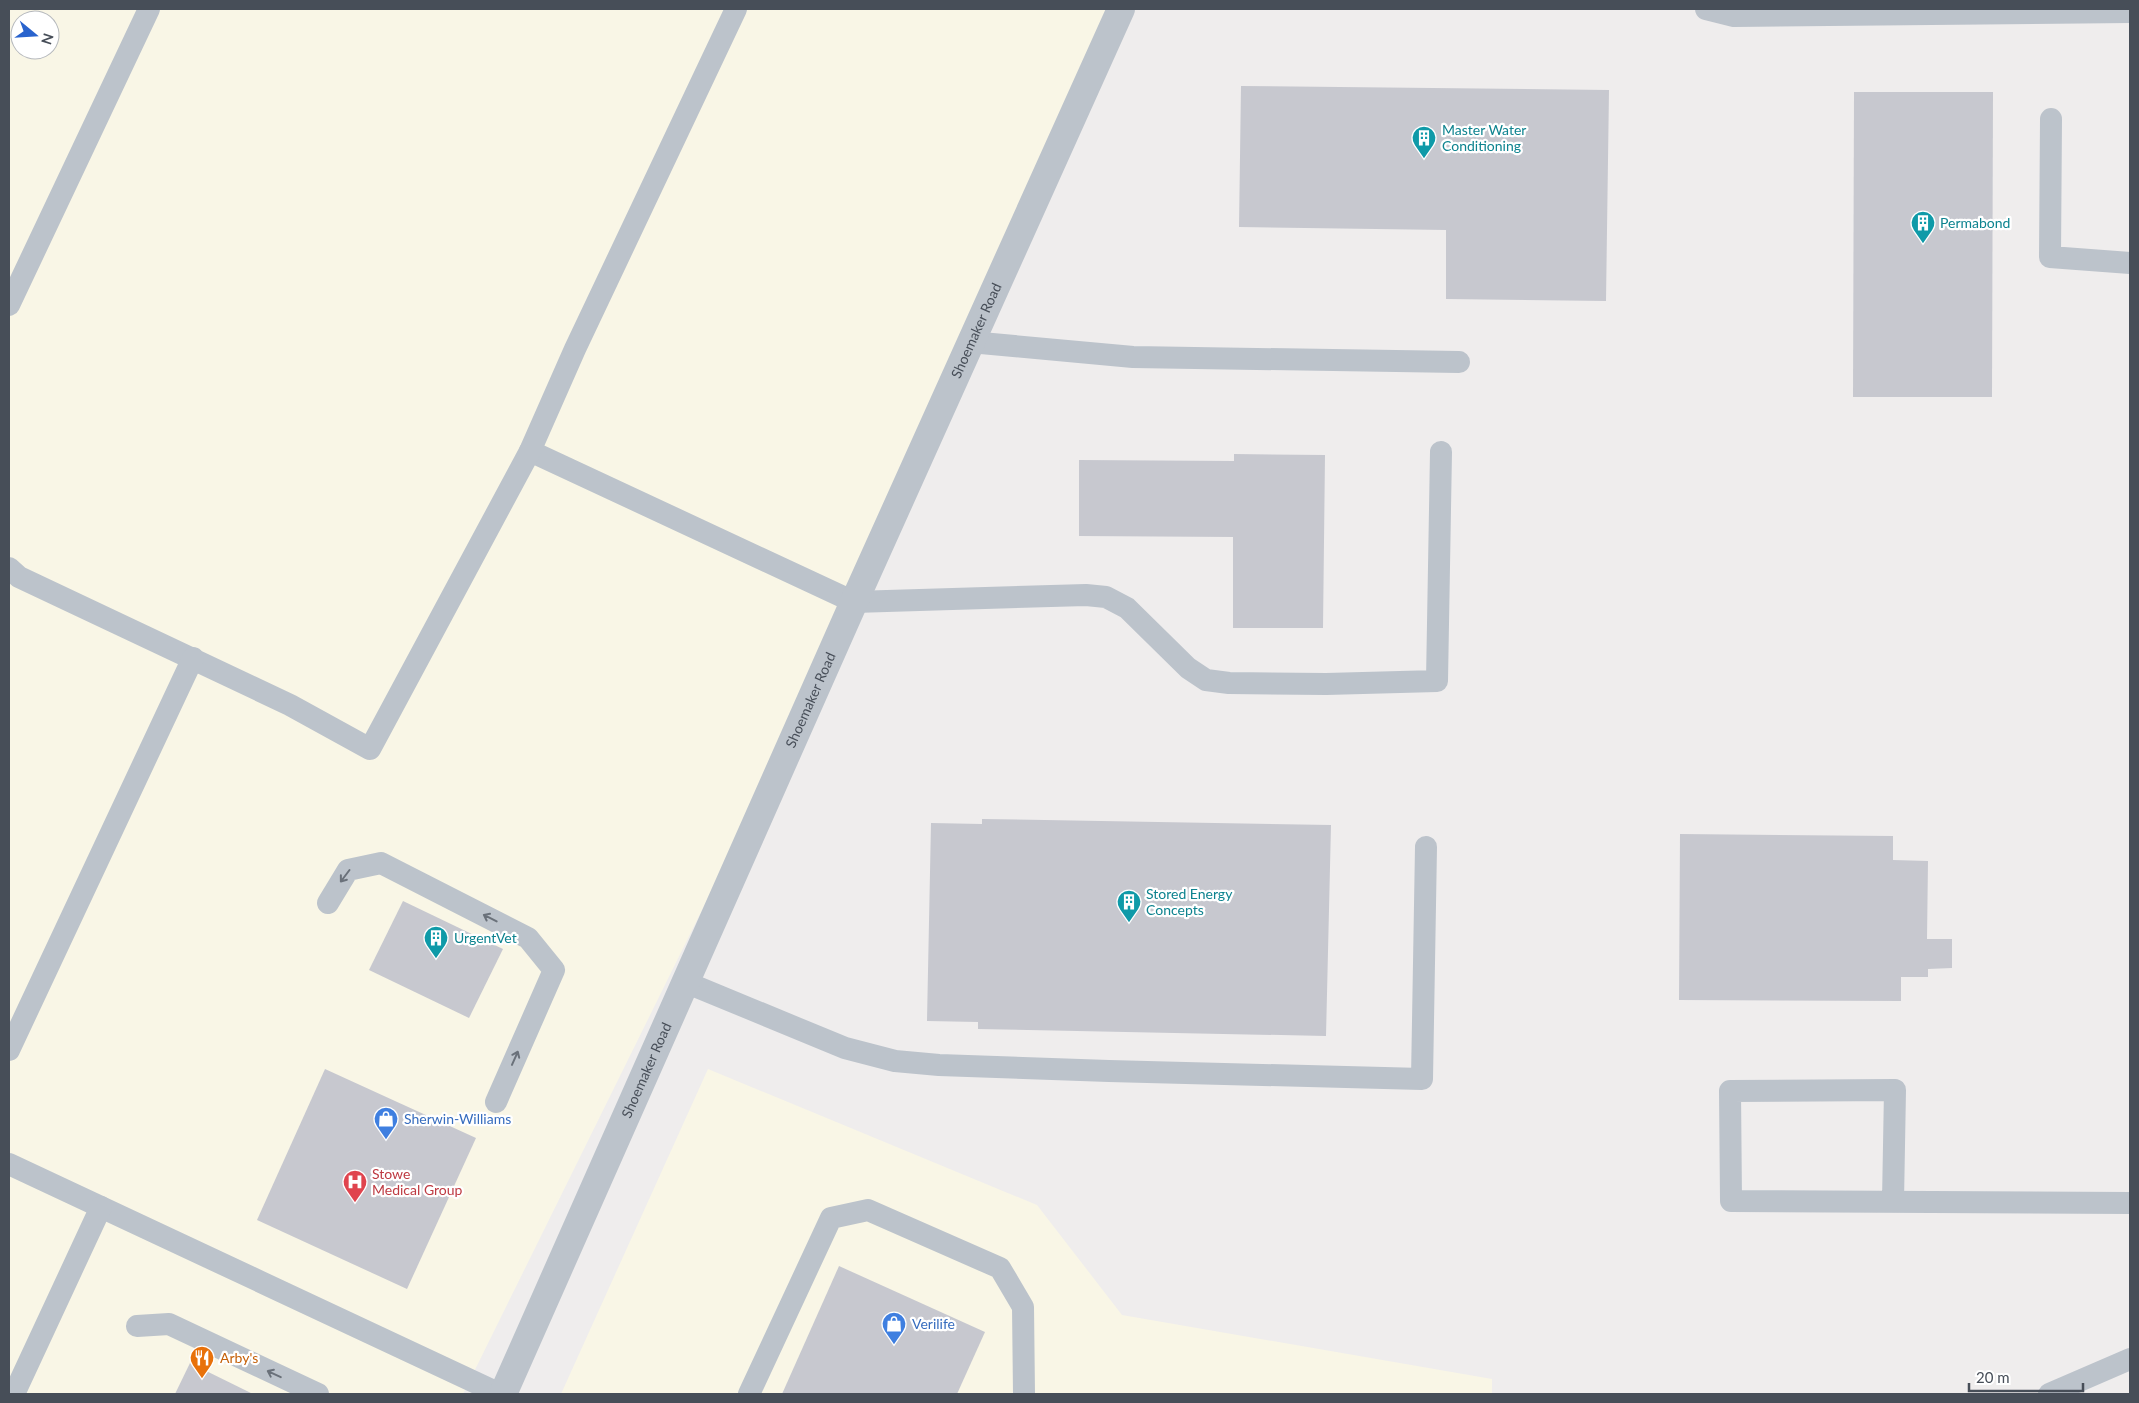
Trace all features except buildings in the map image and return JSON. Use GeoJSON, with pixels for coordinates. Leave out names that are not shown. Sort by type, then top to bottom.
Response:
{"type":"FeatureCollection","features":[{"type":"Feature","properties":{"kind":"street","name":"Shoemaker Road"},"geometry":{"type":"LineString","coordinates":[[501,1394],[970,342],[1121,9]]}},
{"type":"Feature","properties":{"kind":"lane"},"geometry":{"type":"LineString","coordinates":[[9,305],[149,9]]}},
{"type":"Feature","properties":{"kind":"lane"},"geometry":{"type":"LineString","coordinates":[[9,568],[19,576],[290,704],[370,749],[530,451],[575,349],[736,9]]}},
{"type":"Feature","properties":{"kind":"lane"},"geometry":{"type":"LineString","coordinates":[[1706,9],[1734,16],[2130,12]]}},
{"type":"Feature","properties":{"kind":"lane"},"geometry":{"type":"LineString","coordinates":[[2051,119],[2050,257],[2130,263]]}},
{"type":"Feature","properties":{"kind":"lane"},"geometry":{"type":"LineString","coordinates":[[970,342],[1133,357],[1459,362]]}},
{"type":"Feature","properties":{"kind":"lane"},"geometry":{"type":"LineString","coordinates":[[530,451],[854,602],[1086,594],[1106,597],[1127,608],[1188,668],[1206,680],[1249,684],[1437,681],[1441,452]]}},
{"type":"Feature","properties":{"kind":"lane"},"geometry":{"type":"LineString","coordinates":[[9,1050],[193,658]]}},
{"type":"Feature","properties":{"kind":"lane"},"geometry":{"type":"LineString","coordinates":[[685,982],[845,1048],[895,1061],[939,1065],[1109,1071],[1422,1079],[1426,847]]}},
{"type":"Feature","properties":{"kind":"lane"},"geometry":{"type":"LineString","coordinates":[[328,903],[348,870],[381,863],[528,938],[554,970],[496,1102]]}},
{"type":"Feature","properties":{"kind":"lane"},"geometry":{"type":"LineString","coordinates":[[1894,1201],[1895,1090],[1730,1091],[1731,1200],[2130,1203]]}},
{"type":"Feature","properties":{"kind":"lane"},"geometry":{"type":"LineString","coordinates":[[9,1164],[501,1394]]}},
{"type":"Feature","properties":{"kind":"lane"},"geometry":{"type":"LineString","coordinates":[[14,1394],[101,1207]]}},
{"type":"Feature","properties":{"kind":"lane"},"geometry":{"type":"LineString","coordinates":[[750,1394],[831,1218],[868,1210],[1000,1268],[1023,1307],[1024,1394]]}},
{"type":"Feature","properties":{"kind":"lane"},"geometry":{"type":"LineString","coordinates":[[137,1326],[169,1324],[318,1394]]}},
{"type":"Feature","properties":{"kind":"lane"},"geometry":{"type":"LineString","coordinates":[[2049,1394],[2130,1359]]}},
{"type":"Feature","properties":{"kind":"shaded area"},"geometry":{"type":"Polygon","coordinates":[[[9,9],[1122,9],[854,602],[463,1394],[9,1394],[9,9]]]}},
{"type":"Feature","properties":{"kind":"shaded area"},"geometry":{"type":"Polygon","coordinates":[[[708,1069],[1037,1205],[1122,1315],[1492,1379],[1492,1394],[561,1394],[708,1069]]]}},
{"type":"Feature","properties":{"kind":"place","name":"Master Water Conditioning"},"geometry":{"type":"Point","coordinates":[1424,159]}},
{"type":"Feature","properties":{"kind":"place","name":"Permabond"},"geometry":{"type":"Point","coordinates":[1923,244]}},
{"type":"Feature","properties":{"kind":"place","name":"Stored Energy Concepts"},"geometry":{"type":"Point","coordinates":[1129,923]}},
{"type":"Feature","properties":{"kind":"place","name":"UrgentVet"},"geometry":{"type":"Point","coordinates":[436,959]}},
{"type":"Feature","properties":{"kind":"place","name":"Sherwin-Williams"},"geometry":{"type":"Point","coordinates":[386,1140]}},
{"type":"Feature","properties":{"kind":"place","name":"Stowe Medical Group"},"geometry":{"type":"Point","coordinates":[355,1203]}},
{"type":"Feature","properties":{"kind":"place","name":"Verilife"},"geometry":{"type":"Point","coordinates":[894,1345]}},
{"type":"Feature","properties":{"kind":"place","name":"Arby's"},"geometry":{"type":"Point","coordinates":[202,1379]}}]}
